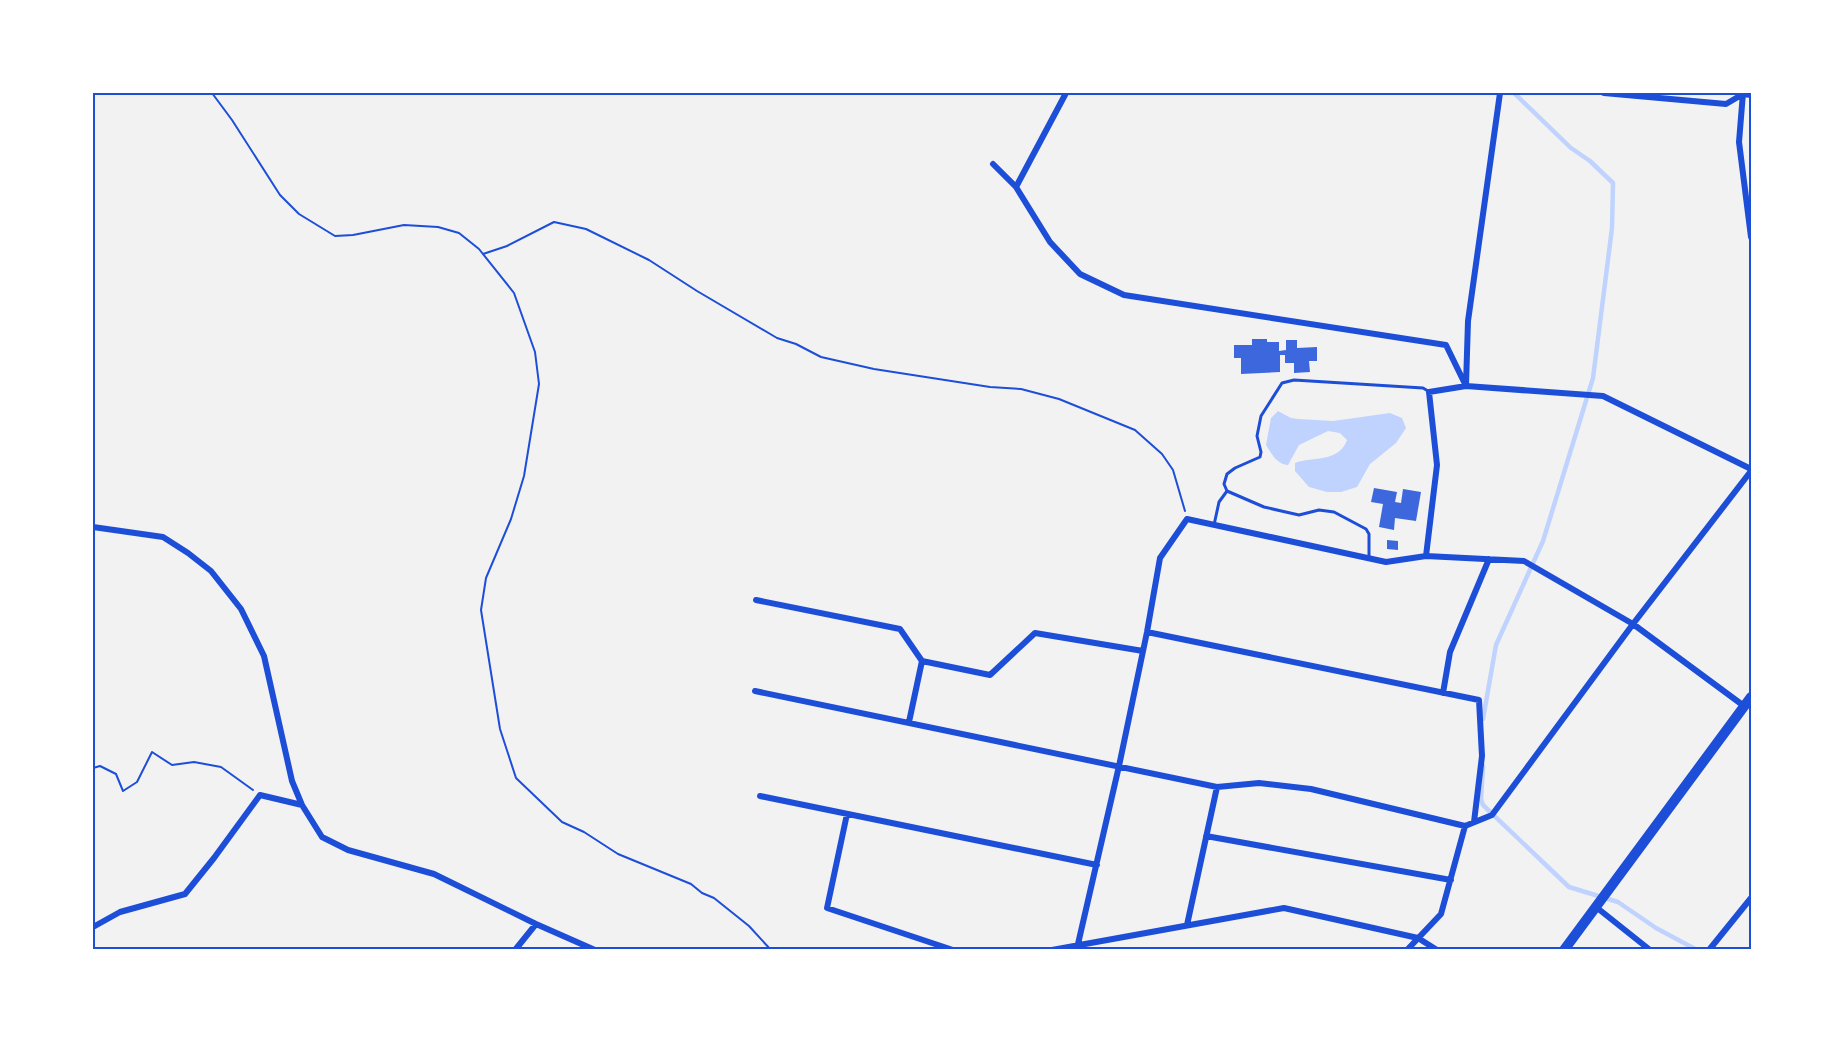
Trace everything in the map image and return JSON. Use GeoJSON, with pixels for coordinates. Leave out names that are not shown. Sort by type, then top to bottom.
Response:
{"type":"FeatureCollection","features":[{"type":"Feature","properties":{"kind":"main road"},"geometry":{"type":"LineString","coordinates":[[1564,950],[1748,702]]}},
{"type":"Feature","properties":{"kind":"street"},"geometry":{"type":"LineString","coordinates":[[1016,187],[1066,93]]}},
{"type":"Feature","properties":{"kind":"street"},"geometry":{"type":"LineString","coordinates":[[1466,386],[1468,321],[1500,93]]}},
{"type":"Feature","properties":{"kind":"street"},"geometry":{"type":"LineString","coordinates":[[1604,93],[1726,104],[1746,94]]}},
{"type":"Feature","properties":{"kind":"street"},"geometry":{"type":"LineString","coordinates":[[1746,94],[1739,142],[1751,237]]}},
{"type":"Feature","properties":{"kind":"street"},"geometry":{"type":"LineString","coordinates":[[993,164],[1016,187],[1050,242],[1080,274],[1124,295],[1446,345],[1466,386]]}},
{"type":"Feature","properties":{"kind":"street"},"geometry":{"type":"LineString","coordinates":[[755,691],[1217,787],[1259,783],[1311,789],[1465,826],[1492,815],[1633,624],[1751,470],[1603,396],[1466,386],[1429,392],[1437,465],[1426,556]]}},
{"type":"Feature","properties":{"kind":"street"},"geometry":{"type":"LineString","coordinates":[[1078,944],[1119,766],[1160,558],[1187,519],[1386,562],[1426,556],[1524,561],[1633,624],[1748,702]]}},
{"type":"Feature","properties":{"kind":"street"},"geometry":{"type":"LineString","coordinates":[[93,527],[163,537],[211,571],[241,609],[264,656],[292,781],[302,805],[322,837],[348,850],[434,874],[586,948],[595,950]]}},
{"type":"Feature","properties":{"kind":"street"},"geometry":{"type":"LineString","coordinates":[[1443,693],[1450,652],[1489,559]]}},
{"type":"Feature","properties":{"kind":"street"},"geometry":{"type":"LineString","coordinates":[[756,600],[900,629],[922,661],[990,675],[1035,633],[1143,651]]}},
{"type":"Feature","properties":{"kind":"street"},"geometry":{"type":"LineString","coordinates":[[1147,632],[1479,700],[1482,756],[1474,822]]}},
{"type":"Feature","properties":{"kind":"street"},"geometry":{"type":"LineString","coordinates":[[909,722],[922,661]]}},
{"type":"Feature","properties":{"kind":"street"},"geometry":{"type":"LineString","coordinates":[[1187,925],[1217,787]]}},
{"type":"Feature","properties":{"kind":"street"},"geometry":{"type":"LineString","coordinates":[[93,927],[120,912],[184,894],[214,858],[260,795],[302,805]]}},
{"type":"Feature","properties":{"kind":"street"},"geometry":{"type":"LineString","coordinates":[[760,796],[1097,866]]}},
{"type":"Feature","properties":{"kind":"street"},"geometry":{"type":"LineString","coordinates":[[847,814],[827,908],[953,950]]}},
{"type":"Feature","properties":{"kind":"street"},"geometry":{"type":"LineString","coordinates":[[1407,950],[1441,914],[1465,826]]}},
{"type":"Feature","properties":{"kind":"street"},"geometry":{"type":"LineString","coordinates":[[1206,836],[1451,880]]}},
{"type":"Feature","properties":{"kind":"street"},"geometry":{"type":"LineString","coordinates":[[1709,950],[1748,908],[1751,898]]}},
{"type":"Feature","properties":{"kind":"street"},"geometry":{"type":"LineString","coordinates":[[1596,907],[1650,950]]}},
{"type":"Feature","properties":{"kind":"street"},"geometry":{"type":"LineString","coordinates":[[1052,950],[1284,908],[1418,938],[1437,950]]}},
{"type":"Feature","properties":{"kind":"street"},"geometry":{"type":"LineString","coordinates":[[515,950],[536,924]]}},
{"type":"Feature","properties":{"kind":"lane"},"geometry":{"type":"LineString","coordinates":[[1368,558],[1369,534],[1366,529],[1334,512],[1319,510],[1299,515],[1264,507],[1227,491],[1224,484],[1227,474],[1260,457],[1257,436],[1261,416],[1282,383],[1294,380],[1423,388],[1429,392]]}},
{"type":"Feature","properties":{"kind":"lane"},"geometry":{"type":"LineString","coordinates":[[1214,525],[1219,502],[1227,491]]}},
{"type":"Feature","properties":{"kind":"path"},"geometry":{"type":"LineString","coordinates":[[212,93],[280,195],[299,214],[335,236],[353,235],[404,225],[438,226],[459,233],[479,249],[514,293],[535,352],[539,384],[524,476],[511,519],[486,578],[482,610],[501,729],[516,778],[526,785],[562,822],[584,832],[618,854],[691,884],[702,893],[714,898],[749,926],[771,950]]}},
{"type":"Feature","properties":{"kind":"path"},"geometry":{"type":"LineString","coordinates":[[483,254],[507,246],[554,222],[586,229],[649,260],[777,338],[796,344],[821,357],[874,369],[990,387],[1021,389],[1059,399],[1135,430],[1162,454],[1173,470],[1187,519]]}},
{"type":"Feature","properties":{"kind":"path"},"geometry":{"type":"LineString","coordinates":[[93,768],[99,766],[116,774],[123,791],[136,782],[152,752],[172,765],[194,762],[221,767],[260,795]]}},
{"type":"Feature","properties":{"kind":"water"},"geometry":{"type":"Polygon","coordinates":[[[1278,411],[1291,418],[1333,421],[1390,413],[1402,418],[1406,428],[1396,443],[1370,464],[1357,487],[1341,492],[1327,492],[1309,487],[1295,471],[1295,463],[1332,456],[1343,447],[1347,440],[1340,433],[1328,431],[1299,445],[1288,465],[1280,463],[1266,445],[1271,418],[1278,411]]]}},
{"type":"Feature","properties":{"kind":"building"},"geometry":{"type":"Polygon","coordinates":[[[1252,339],[1279,342],[1279,351],[1286,350],[1286,340],[1297,340],[1297,348],[1317,347],[1317,361],[1309,361],[1310,372],[1294,373],[1294,363],[1285,363],[1285,355],[1280,355],[1280,372],[1241,374],[1241,358],[1234,358],[1234,345],[1252,345],[1252,339]]]}},
{"type":"Feature","properties":{"kind":"building"},"geometry":{"type":"Polygon","coordinates":[[[1374,488],[1397,492],[1395,502],[1401,503],[1403,489],[1421,492],[1416,521],[1395,518],[1394,530],[1379,527],[1383,504],[1371,502],[1374,488]]]}},
{"type":"Feature","properties":{"kind":"building"},"geometry":{"type":"Polygon","coordinates":[[[1387,540],[1398,541],[1398,550],[1387,549],[1387,540]]]}},
{"type":"Feature","properties":{"kind":"waterway"},"geometry":{"type":"LineString","coordinates":[[1483,719],[1496,645],[1543,541],[1593,378],[1612,228],[1613,183],[1590,161],[1571,148],[1514,93]]}},
{"type":"Feature","properties":{"kind":"waterway"},"geometry":{"type":"LineString","coordinates":[[1483,766],[1481,799],[1483,805],[1569,887],[1618,902],[1656,928],[1697,950]]}}]}
